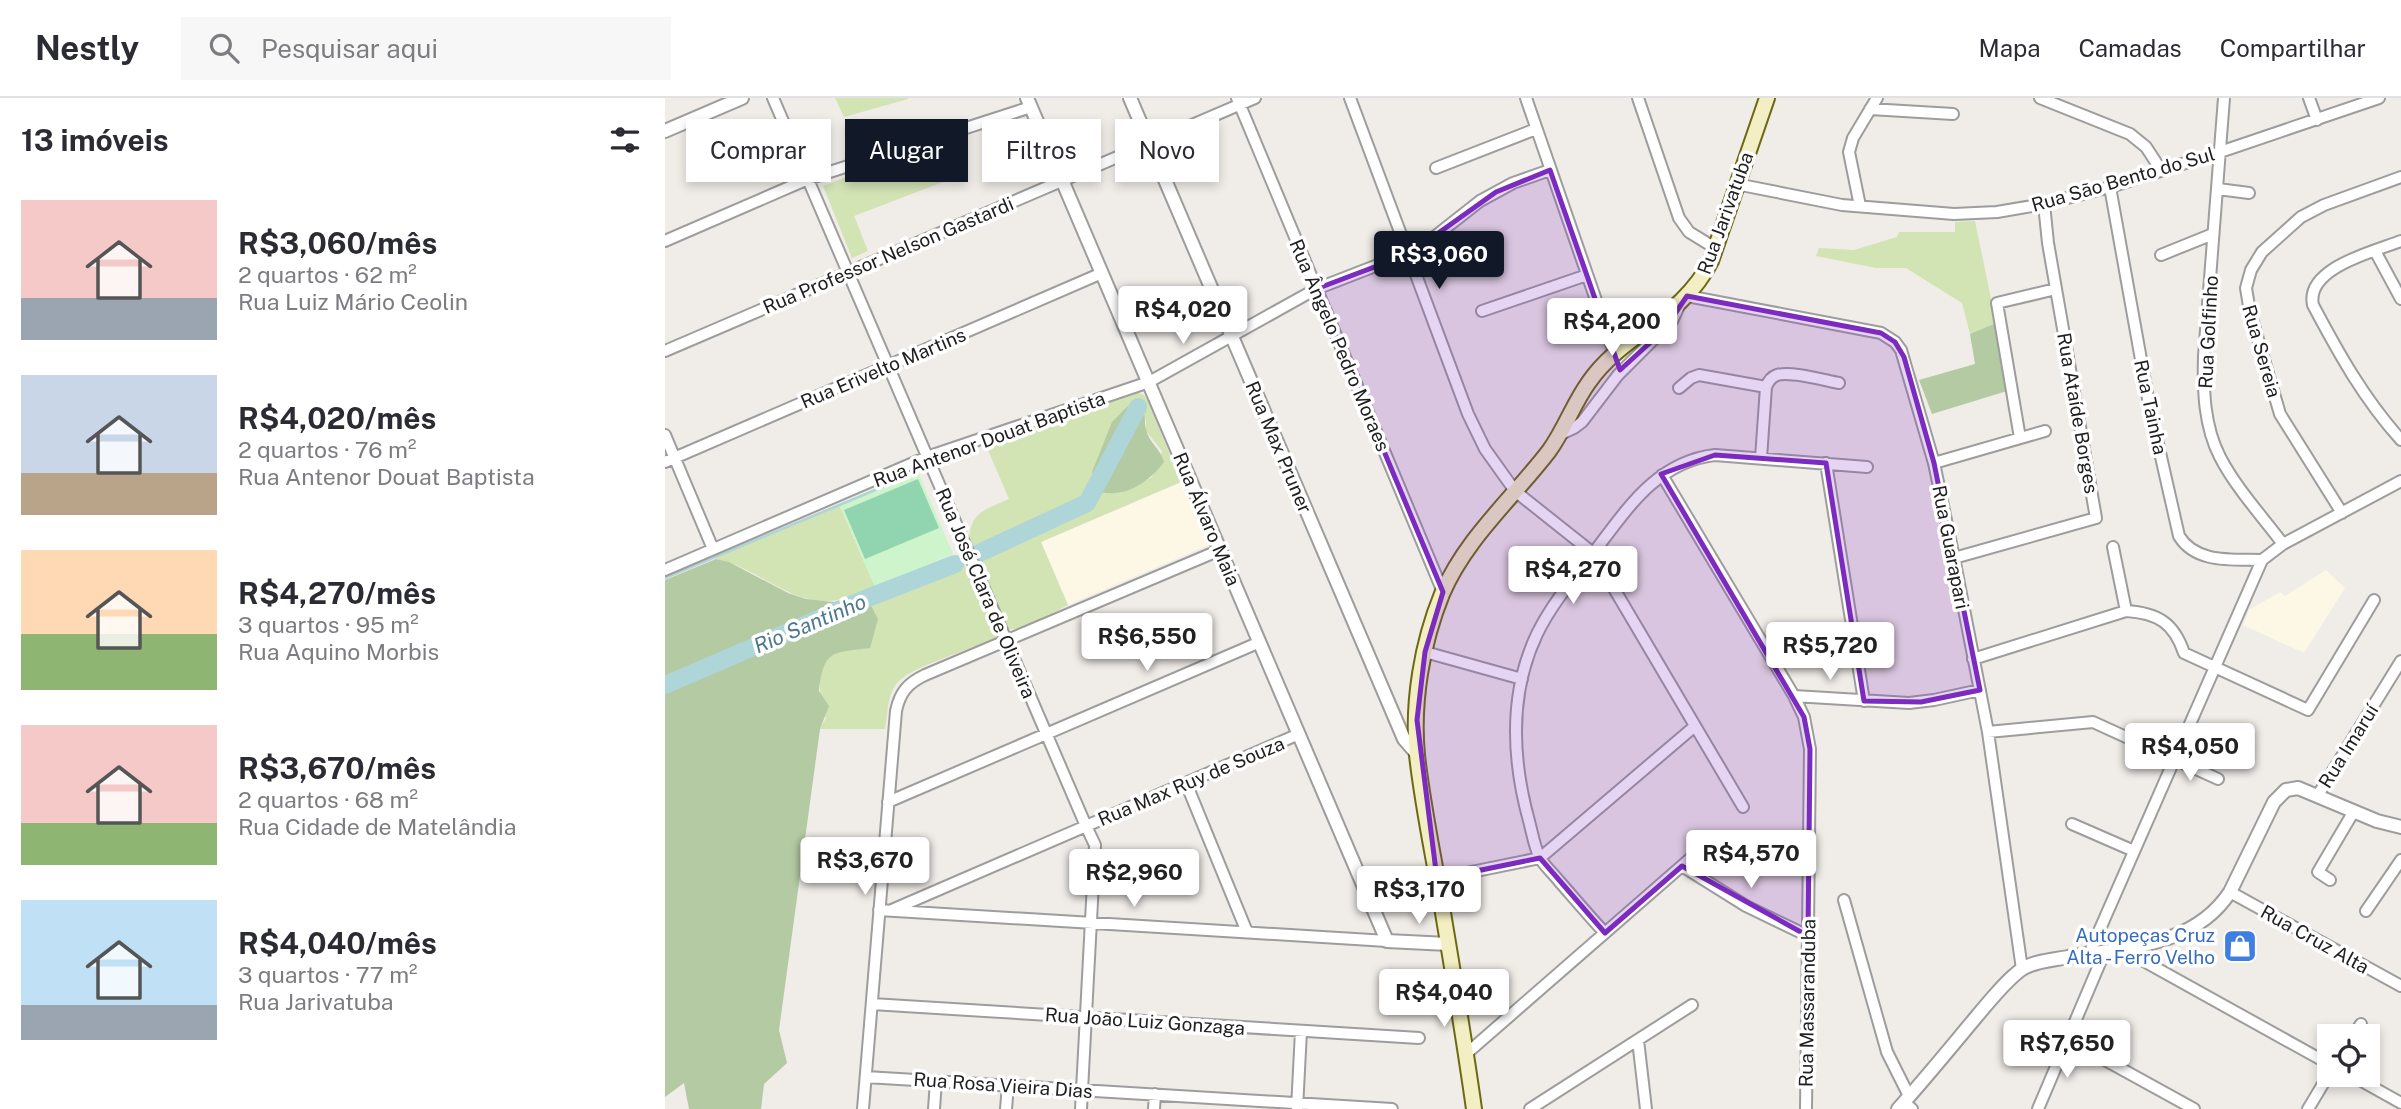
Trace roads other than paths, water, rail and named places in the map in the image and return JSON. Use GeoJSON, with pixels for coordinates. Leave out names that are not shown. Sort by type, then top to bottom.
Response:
{"type":"FeatureCollection","features":[{"type":"Feature","properties":{"kind":"main road","name":"Rua Jarivatuba"},"geometry":{"type":"LineString","coordinates":[[1474,1109],[1417,754],[1417,702],[1425,652],[1443,592],[1470,546],[1548,453],[1588,383],[1615,355],[1685,299],[1706,270],[1767,98]]}},
{"type":"Feature","properties":{"kind":"street"},"geometry":{"type":"LineString","coordinates":[[665,131],[742,98]]}},
{"type":"Feature","properties":{"kind":"street","name":"Rua José Clara de Oliveira"},"geometry":{"type":"LineString","coordinates":[[773,98],[782,119]]}},
{"type":"Feature","properties":{"kind":"street","name":"Rua Max Pruner"},"geometry":{"type":"LineString","coordinates":[[1131,98],[1140,119]]}},
{"type":"Feature","properties":{"kind":"street","name":"Rua Professor Nelson Gastardi"},"geometry":{"type":"LineString","coordinates":[[1200,119],[1238,101],[1255,98]]}},
{"type":"Feature","properties":{"kind":"street"},"geometry":{"type":"LineString","coordinates":[[1350,98],[1476,432],[1485,449],[1515,491],[1593,553],[1743,807]]}},
{"type":"Feature","properties":{"kind":"street"},"geometry":{"type":"LineString","coordinates":[[1525,98],[1615,355]]}},
{"type":"Feature","properties":{"kind":"street"},"geometry":{"type":"LineString","coordinates":[[1638,98],[1683,226],[1716,247]]}},
{"type":"Feature","properties":{"kind":"street"},"geometry":{"type":"LineString","coordinates":[[1860,206],[1849,152],[1853,138],[1877,98]]}},
{"type":"Feature","properties":{"kind":"street"},"geometry":{"type":"LineString","coordinates":[[2040,98],[2130,134],[2145,147],[2161,170]]}},
{"type":"Feature","properties":{"kind":"street","name":"Rua Golfinho"},"geometry":{"type":"LineString","coordinates":[[2224,98],[2204,356],[2204,399],[2210,430],[2220,457],[2231,476],[2283,544]]}},
{"type":"Feature","properties":{"kind":"street"},"geometry":{"type":"LineString","coordinates":[[2309,98],[2317,120]]}},
{"type":"Feature","properties":{"kind":"street","name":"Rua São Bento do Sul"},"geometry":{"type":"LineString","coordinates":[[1736,184],[1793,197],[1860,206],[1983,214],[2044,204],[2110,187],[2379,98]]}},
{"type":"Feature","properties":{"kind":"street","name":"Rua Ângelo Pedro Moraes"},"geometry":{"type":"LineString","coordinates":[[1238,101],[1443,592]]}},
{"type":"Feature","properties":{"kind":"street"},"geometry":{"type":"LineString","coordinates":[[831,172],[1029,103]]}},
{"type":"Feature","properties":{"kind":"street"},"geometry":{"type":"LineString","coordinates":[[1870,109],[1953,114]]}},
{"type":"Feature","properties":{"kind":"street"},"geometry":{"type":"LineString","coordinates":[[1436,168],[1536,129]]}},
{"type":"Feature","properties":{"kind":"street","name":"Rua Antenor Douat Baptista"},"geometry":{"type":"LineString","coordinates":[[665,570],[927,457],[1149,382],[1316,289],[1409,254],[1429,243],[1466,211],[1488,197],[1522,179],[1551,170]]}},
{"type":"Feature","properties":{"kind":"street","name":"Rua Sereia"},"geometry":{"type":"LineString","coordinates":[[2342,513],[2280,414],[2250,312],[2246,288],[2251,270],[2262,253],[2301,217],[2324,205],[2401,177]]}},
{"type":"Feature","properties":{"kind":"street"},"geometry":{"type":"LineString","coordinates":[[665,241],[803,182]]}},
{"type":"Feature","properties":{"kind":"street","name":"Rua José Clara de Oliveira"},"geometry":{"type":"LineString","coordinates":[[809,182],[1094,845],[1081,1109]]}},
{"type":"Feature","properties":{"kind":"street","name":"Rua Professor Nelson Gastardi"},"geometry":{"type":"LineString","coordinates":[[665,351],[1060,182]]}},
{"type":"Feature","properties":{"kind":"street","name":"Rua Álvaro Maia"},"geometry":{"type":"LineString","coordinates":[[1062,182],[1387,941]]}},
{"type":"Feature","properties":{"kind":"street","name":"Rua Max Pruner"},"geometry":{"type":"LineString","coordinates":[[1167,182],[1404,739],[1417,754]]}},
{"type":"Feature","properties":{"kind":"street","name":"Rua Tainha"},"geometry":{"type":"LineString","coordinates":[[2110,187],[2149,404],[2179,536],[2192,551],[2202,556],[2262,561]]}},
{"type":"Feature","properties":{"kind":"street"},"geometry":{"type":"LineString","coordinates":[[2218,189],[2249,193]]}},
{"type":"Feature","properties":{"kind":"street","name":"Rua Ataíde Borges"},"geometry":{"type":"LineString","coordinates":[[1954,558],[2096,518],[2044,204]]}},
{"type":"Feature","properties":{"kind":"street"},"geometry":{"type":"LineString","coordinates":[[2161,255],[2213,234]]}},
{"type":"Feature","properties":{"kind":"street"},"geometry":{"type":"LineString","coordinates":[[2401,241],[2341,264],[2321,280],[2311,299],[2357,385],[2401,440]]}},
{"type":"Feature","properties":{"kind":"street"},"geometry":{"type":"LineString","coordinates":[[2375,251],[2399,293]]}},
{"type":"Feature","properties":{"kind":"street","name":"Rua Erivelto Martins"},"geometry":{"type":"LineString","coordinates":[[670,460],[1102,273]]}},
{"type":"Feature","properties":{"kind":"street"},"geometry":{"type":"LineString","coordinates":[[1482,311],[1587,275]]}},
{"type":"Feature","properties":{"kind":"street"},"geometry":{"type":"LineString","coordinates":[[2021,438],[1997,303],[2056,289]]}},
{"type":"Feature","properties":{"kind":"street"},"geometry":{"type":"LineString","coordinates":[[1561,434],[1582,422],[1618,375],[1672,321],[1685,299]]}},
{"type":"Feature","properties":{"kind":"street","name":"Rua Guarapari"},"geometry":{"type":"LineString","coordinates":[[1685,299],[1836,324],[1888,336],[1901,349],[1934,463],[1980,690],[2022,969]]}},
{"type":"Feature","properties":{"kind":"street"},"geometry":{"type":"LineString","coordinates":[[1761,458],[1766,387],[1773,376],[1781,374],[1839,383]]}},
{"type":"Feature","properties":{"kind":"street"},"geometry":{"type":"LineString","coordinates":[[1679,388],[1699,375],[1766,387]]}},
{"type":"Feature","properties":{"kind":"street"},"geometry":{"type":"LineString","coordinates":[[1934,463],[2045,431]]}},
{"type":"Feature","properties":{"kind":"street"},"geometry":{"type":"LineString","coordinates":[[665,435],[670,460],[713,549]]}},
{"type":"Feature","properties":{"kind":"street"},"geometry":{"type":"LineString","coordinates":[[1605,933],[1540,858],[1516,766],[1515,735],[1522,679],[1543,622],[1633,500],[1662,475],[1686,462],[1705,456],[1867,467]]}},
{"type":"Feature","properties":{"kind":"street"},"geometry":{"type":"LineString","coordinates":[[1826,463],[1864,701]]}},
{"type":"Feature","properties":{"kind":"street","name":"Rua Massaranduba"},"geometry":{"type":"LineString","coordinates":[[1662,475],[1804,717],[1810,749],[1806,1109]]}},
{"type":"Feature","properties":{"kind":"street"},"geometry":{"type":"LineString","coordinates":[[2089,954],[2262,561],[2283,544],[2401,481]]}},
{"type":"Feature","properties":{"kind":"street"},"geometry":{"type":"LineString","coordinates":[[2113,547],[2126,611]]}},
{"type":"Feature","properties":{"kind":"street"},"geometry":{"type":"LineString","coordinates":[[863,1109],[871,1004],[885,910],[888,802],[896,711],[901,693],[917,679],[1220,550]]}},
{"type":"Feature","properties":{"kind":"street"},"geometry":{"type":"LineString","coordinates":[[1973,659],[2126,611],[2158,618],[2174,631],[2184,653],[2308,710],[2374,600]]}},
{"type":"Feature","properties":{"kind":"street"},"geometry":{"type":"LineString","coordinates":[[888,802],[1260,642]]}},
{"type":"Feature","properties":{"kind":"street"},"geometry":{"type":"LineString","coordinates":[[1425,652],[1522,679]]}},
{"type":"Feature","properties":{"kind":"street","name":"Rua Imaruí"},"geometry":{"type":"LineString","coordinates":[[2318,795],[2401,661]]}},
{"type":"Feature","properties":{"kind":"street"},"geometry":{"type":"LineString","coordinates":[[1794,696],[1921,702],[1980,690]]}},
{"type":"Feature","properties":{"kind":"street"},"geometry":{"type":"LineString","coordinates":[[1987,732],[2093,722],[2218,779]]}},
{"type":"Feature","properties":{"kind":"street"},"geometry":{"type":"LineString","coordinates":[[1437,878],[1540,858],[1695,726]]}},
{"type":"Feature","properties":{"kind":"street","name":"Rua Max Ruy de Souza"},"geometry":{"type":"LineString","coordinates":[[885,910],[1299,734]]}},
{"type":"Feature","properties":{"kind":"street"},"geometry":{"type":"LineString","coordinates":[[1187,783],[1247,932]]}},
{"type":"Feature","properties":{"kind":"street"},"geometry":{"type":"LineString","coordinates":[[1906,1104],[1990,1001],[2022,969],[2045,961],[2170,939],[2195,927],[2213,913],[2230,892],[2274,802],[2286,790],[2298,788],[2377,821],[2401,827]]}},
{"type":"Feature","properties":{"kind":"street"},"geometry":{"type":"LineString","coordinates":[[2330,880],[2318,872],[2354,811]]}},
{"type":"Feature","properties":{"kind":"street"},"geometry":{"type":"LineString","coordinates":[[2072,824],[2134,851]]}},
{"type":"Feature","properties":{"kind":"street"},"geometry":{"type":"LineString","coordinates":[[1466,1054],[1715,837]]}},
{"type":"Feature","properties":{"kind":"street"},"geometry":{"type":"LineString","coordinates":[[2366,911],[2401,860]]}},
{"type":"Feature","properties":{"kind":"street"},"geometry":{"type":"LineString","coordinates":[[1682,866],[1747,906],[1808,936]]}},
{"type":"Feature","properties":{"kind":"street","name":"Rua Cruz Alta"},"geometry":{"type":"LineString","coordinates":[[2230,892],[2401,986]]}},
{"type":"Feature","properties":{"kind":"street"},"geometry":{"type":"LineString","coordinates":[[1844,900],[1887,1052],[1906,1104]]}},
{"type":"Feature","properties":{"kind":"street"},"geometry":{"type":"LineString","coordinates":[[885,910],[1448,944]]}},
{"type":"Feature","properties":{"kind":"street"},"geometry":{"type":"LineString","coordinates":[[2122,949],[2317,1057]]}},
{"type":"Feature","properties":{"kind":"street"},"geometry":{"type":"LineString","coordinates":[[2038,1109],[2105,951]]}},
{"type":"Feature","properties":{"kind":"street","name":"Rua João Luiz Gonzaga"},"geometry":{"type":"LineString","coordinates":[[871,1004],[1419,1038]]}},
{"type":"Feature","properties":{"kind":"street"},"geometry":{"type":"LineString","coordinates":[[1530,1109],[1692,1005]]}},
{"type":"Feature","properties":{"kind":"street"},"geometry":{"type":"LineString","coordinates":[[1297,1106],[1301,1031]]}},
{"type":"Feature","properties":{"kind":"street"},"geometry":{"type":"LineString","coordinates":[[1638,1040],[1646,1109]]}},
{"type":"Feature","properties":{"kind":"street"},"geometry":{"type":"LineString","coordinates":[[2067,1040],[2194,1109]]}},
{"type":"Feature","properties":{"kind":"street","name":"Rua Rosa Vieira Dias"},"geometry":{"type":"LineString","coordinates":[[866,1077],[1155,1094],[1227,1104],[1392,1109]]}},
{"type":"Feature","properties":{"kind":"street"},"geometry":{"type":"LineString","coordinates":[[935,1109],[936,1081]]}},
{"type":"Feature","properties":{"kind":"street"},"geometry":{"type":"LineString","coordinates":[[1006,1109],[1008,1086]]}},
{"type":"Feature","properties":{"kind":"street"},"geometry":{"type":"LineString","coordinates":[[2308,1109],[2321,1087]]}},
{"type":"Feature","properties":{"kind":"street"},"geometry":{"type":"LineString","coordinates":[[2372,1087],[2401,1103]]}},
{"type":"Feature","properties":{"kind":"street"},"geometry":{"type":"LineString","coordinates":[[1154,1109],[1155,1094]]}},
{"type":"Feature","properties":{"kind":"waterway","name":"Rio Santinho"},"geometry":{"type":"LineString","coordinates":[[975,555],[1087,503],[1138,407]]}},
{"type":"Feature","properties":{"kind":"waterway"},"geometry":{"type":"LineString","coordinates":[[665,578],[916,473]]}},
{"type":"Feature","properties":{"kind":"waterway","name":"Rio Santinho"},"geometry":{"type":"LineString","coordinates":[[665,685],[865,599],[955,564]]}},
{"type":"Feature","properties":{"kind":"place","name":"Autopeças Cruz Alta - Ferro Velho"},"geometry":{"type":"Point","coordinates":[2240,946]}}]}
